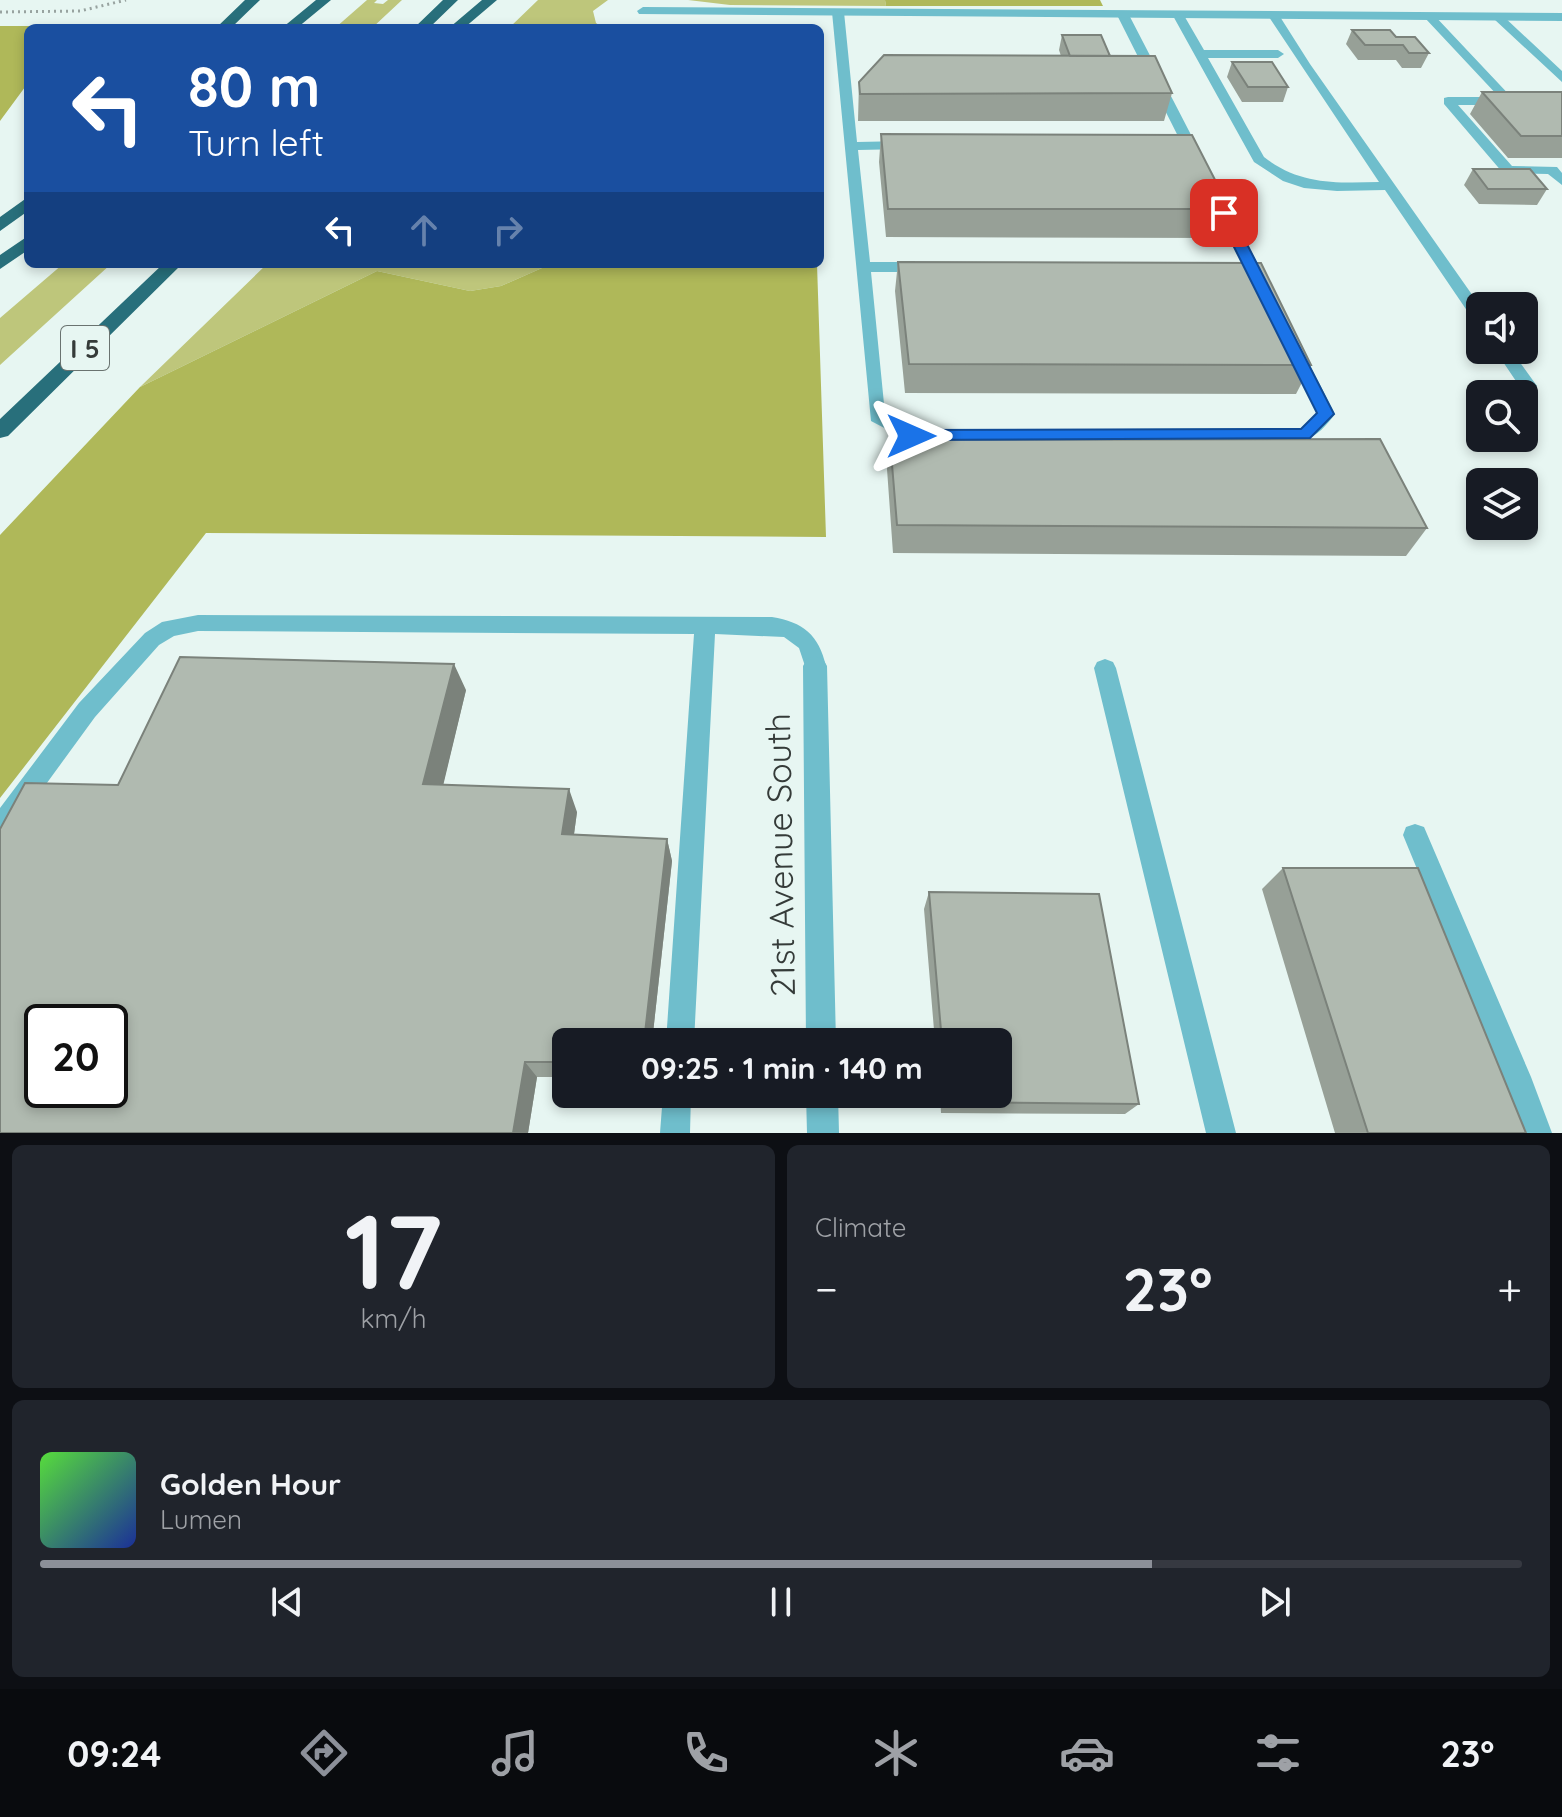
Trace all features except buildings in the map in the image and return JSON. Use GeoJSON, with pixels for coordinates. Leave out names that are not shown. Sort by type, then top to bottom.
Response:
{"type":"FeatureCollection","features":[{"type":"Feature","properties":{"kind":"highway"},"geometry":{"type":"LineString","coordinates":[[227,24],[253,0]]}},
{"type":"Feature","properties":{"kind":"highway"},"geometry":{"type":"LineString","coordinates":[[294,24],[324,0]]}},
{"type":"Feature","properties":{"kind":"highway"},"geometry":{"type":"LineString","coordinates":[[425,24],[451,0]]}},
{"type":"Feature","properties":{"kind":"highway"},"geometry":{"type":"LineString","coordinates":[[461,24],[490,0]]}},
{"type":"Feature","properties":{"kind":"highway"},"geometry":{"type":"LineString","coordinates":[[0,226],[24,205]]}},
{"type":"Feature","properties":{"kind":"highway"},"geometry":{"type":"LineString","coordinates":[[0,264],[24,244]]}},
{"type":"Feature","properties":{"kind":"highway","name":"I 5"},"geometry":{"type":"LineString","coordinates":[[0,431],[169,268]]}},
{"type":"Feature","properties":{"kind":"street"},"geometry":{"type":"LineString","coordinates":[[643,11],[1562,17]]}},
{"type":"Feature","properties":{"kind":"street","name":"21st Avenue South"},"geometry":{"type":"LineString","coordinates":[[815,666],[821,1028]]}},
{"type":"Feature","properties":{"kind":"street"},"geometry":{"type":"LineString","coordinates":[[822,1108],[823,1133]]}},
{"type":"Feature","properties":{"kind":"lane"},"geometry":{"type":"LineString","coordinates":[[838,12],[877,417],[911,436],[1305,434],[1326,414],[1285,333]]}},
{"type":"Feature","properties":{"kind":"lane"},"geometry":{"type":"LineString","coordinates":[[1122,13],[1181,144],[1206,177],[1243,266],[1271,306]]}},
{"type":"Feature","properties":{"kind":"lane"},"geometry":{"type":"LineString","coordinates":[[1178,14],[1259,159],[1275,174],[1293,183],[1315,186],[1389,186]]}},
{"type":"Feature","properties":{"kind":"lane"},"geometry":{"type":"LineString","coordinates":[[1273,14],[1466,297]]}},
{"type":"Feature","properties":{"kind":"lane"},"geometry":{"type":"LineString","coordinates":[[1429,16],[1516,101],[1448,101],[1508,170],[1552,170],[1562,181]]}},
{"type":"Feature","properties":{"kind":"lane"},"geometry":{"type":"LineString","coordinates":[[1498,17],[1562,78]]}},
{"type":"Feature","properties":{"kind":"lane"},"geometry":{"type":"LineString","coordinates":[[1200,54],[1278,54]]}},
{"type":"Feature","properties":{"kind":"lane"},"geometry":{"type":"LineString","coordinates":[[850,146],[927,145]]}},
{"type":"Feature","properties":{"kind":"lane"},"geometry":{"type":"LineString","coordinates":[[862,267],[939,267]]}},
{"type":"Feature","properties":{"kind":"lane"},"geometry":{"type":"LineString","coordinates":[[0,827],[118,674],[152,639],[177,626],[772,626],[796,631],[811,644],[815,666]]}},
{"type":"Feature","properties":{"kind":"lane"},"geometry":{"type":"LineString","coordinates":[[681,1028],[705,626]]}},
{"type":"Feature","properties":{"kind":"lane"},"geometry":{"type":"LineString","coordinates":[[1105,668],[1221,1133]]}},
{"type":"Feature","properties":{"kind":"lane"},"geometry":{"type":"LineString","coordinates":[[1415,835],[1521,1087],[1537,1133]]}},
{"type":"Feature","properties":{"kind":"lane"},"geometry":{"type":"LineString","coordinates":[[675,1133],[676,1108]]}},
{"type":"Feature","properties":{"kind":"path"},"geometry":{"type":"LineString","coordinates":[[0,12],[66,13],[109,7],[126,0]]}},
{"type":"Feature","properties":{"kind":"green space"},"geometry":{"type":"Polygon","coordinates":[[[367,0],[377,0],[374,3],[383,4],[388,0],[402,0],[376,24],[340,24],[367,0]]]}},
{"type":"Feature","properties":{"kind":"green space"},"geometry":{"type":"Polygon","coordinates":[[[538,0],[608,0],[593,11],[597,24],[513,24],[538,0]]]}},
{"type":"Feature","properties":{"kind":"green space"},"geometry":{"type":"Polygon","coordinates":[[[688,0],[885,0],[886,6],[730,5],[688,0]]]}},
{"type":"Feature","properties":{"kind":"green space"},"geometry":{"type":"Polygon","coordinates":[[[885,0],[1100,0],[1103,6],[886,6],[885,0]]]}},
{"type":"Feature","properties":{"kind":"green space"},"geometry":{"type":"Polygon","coordinates":[[[0,26],[24,26],[24,88],[0,121],[0,26]]]}},
{"type":"Feature","properties":{"kind":"green space"},"geometry":{"type":"Polygon","coordinates":[[[58,268],[107,268],[0,365],[0,318],[58,268]]]}},
{"type":"Feature","properties":{"kind":"green space"},"geometry":{"type":"Polygon","coordinates":[[[263,268],[542,268],[501,286],[470,291],[377,271],[140,387],[263,268]]]}},
{"type":"Feature","properties":{"kind":"green space"},"geometry":{"type":"Polygon","coordinates":[[[542,268],[817,268],[826,537],[206,533],[0,798],[0,535],[140,387],[377,271],[470,291],[501,286],[542,268]]]}},
{"type":"Feature","properties":{"kind":"route"},"geometry":{"type":"LineString","coordinates":[[911,436],[1305,434],[1326,414],[1224,213]]}}]}
